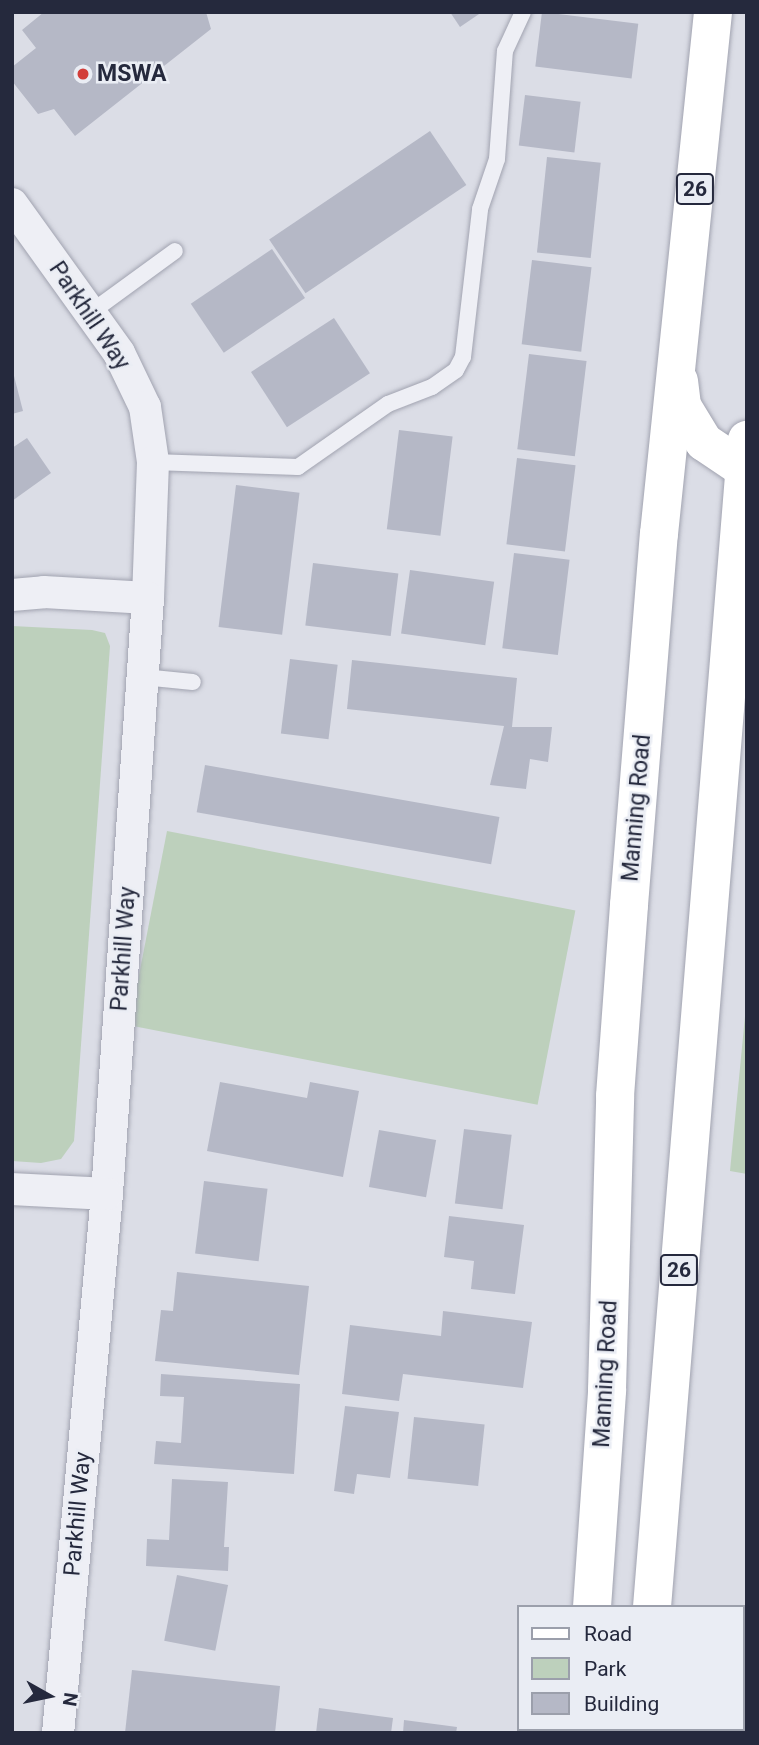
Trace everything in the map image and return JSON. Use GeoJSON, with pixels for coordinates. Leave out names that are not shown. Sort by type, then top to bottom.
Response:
{"type":"FeatureCollection","features":[{"type":"Feature","properties":{"kind":"main road","name":"Manning Road"},"geometry":{"type":"LineString","coordinates":[[592,1605],[607,1390],[615,1096],[661,519],[713,12]]}},
{"type":"Feature","properties":{"kind":"main road"},"geometry":{"type":"LineString","coordinates":[[677,365],[682,405],[704,442],[740,453]]}},
{"type":"Feature","properties":{"kind":"main road"},"geometry":{"type":"LineString","coordinates":[[661,519],[685,474],[740,453]]}},
{"type":"Feature","properties":{"kind":"main road","name":"26"},"geometry":{"type":"LineString","coordinates":[[652,1605],[741,609],[740,453]]}},
{"type":"Feature","properties":{"kind":"street","name":"Parkhill Way"},"geometry":{"type":"LineString","coordinates":[[12,204],[119,353],[145,407],[153,462],[148,598],[107,1194],[58,1733]]}},
{"type":"Feature","properties":{"kind":"street"},"geometry":{"type":"LineString","coordinates":[[12,596],[44,592],[148,598]]}},
{"type":"Feature","properties":{"kind":"street"},"geometry":{"type":"LineString","coordinates":[[12,1189],[107,1194]]}},
{"type":"Feature","properties":{"kind":"lane"},"geometry":{"type":"LineString","coordinates":[[153,462],[298,467],[388,404],[432,387],[456,370],[463,357],[480,209],[497,159],[505,51],[523,12]]}},
{"type":"Feature","properties":{"kind":"lane"},"geometry":{"type":"LineString","coordinates":[[90,313],[175,251]]}},
{"type":"Feature","properties":{"kind":"lane"},"geometry":{"type":"LineString","coordinates":[[143,677],[192,682]]}},
{"type":"Feature","properties":{"kind":"green space"},"geometry":{"type":"Polygon","coordinates":[[[12,626],[92,630],[105,633],[110,646],[74,1141],[61,1159],[41,1163],[12,1161],[12,626]]]}},
{"type":"Feature","properties":{"kind":"green space"},"geometry":{"type":"Polygon","coordinates":[[[167,831],[575,910],[538,1105],[129,1025],[167,831]]]}},
{"type":"Feature","properties":{"kind":"green space"},"geometry":{"type":"Polygon","coordinates":[[[747,1006],[747,1174],[730,1171],[747,1006]]]}},
{"type":"Feature","properties":{"kind":"building","name":"MSWA"},"geometry":{"type":"Polygon","coordinates":[[[44,12],[206,12],[211,29],[75,136],[54,109],[38,114],[12,81],[12,67],[36,48],[22,30],[44,12]]]}},
{"type":"Feature","properties":{"kind":"building"},"geometry":{"type":"Polygon","coordinates":[[[450,12],[482,12],[460,27],[450,12]]]}},
{"type":"Feature","properties":{"kind":"building"},"geometry":{"type":"Polygon","coordinates":[[[542,12],[638,24],[632,78],[535,67],[542,12]]]}},
{"type":"Feature","properties":{"kind":"building"},"geometry":{"type":"Polygon","coordinates":[[[525,95],[581,102],[574,152],[519,146],[525,95]]]}},
{"type":"Feature","properties":{"kind":"building"},"geometry":{"type":"Polygon","coordinates":[[[430,131],[466,185],[306,293],[269,239],[430,131]]]}},
{"type":"Feature","properties":{"kind":"building"},"geometry":{"type":"Polygon","coordinates":[[[547,157],[601,163],[591,258],[537,252],[547,157]]]}},
{"type":"Feature","properties":{"kind":"building"},"geometry":{"type":"Polygon","coordinates":[[[272,249],[305,298],[224,353],[191,304],[272,249]]]}},
{"type":"Feature","properties":{"kind":"building"},"geometry":{"type":"Polygon","coordinates":[[[532,260],[592,267],[581,352],[522,344],[532,260]]]}},
{"type":"Feature","properties":{"kind":"building"},"geometry":{"type":"Polygon","coordinates":[[[334,318],[370,373],[287,427],[251,372],[334,318]]]}},
{"type":"Feature","properties":{"kind":"building"},"geometry":{"type":"Polygon","coordinates":[[[529,354],[587,361],[575,456],[517,449],[529,354]]]}},
{"type":"Feature","properties":{"kind":"building"},"geometry":{"type":"Polygon","coordinates":[[[12,373],[23,411],[12,414],[12,373]]]}},
{"type":"Feature","properties":{"kind":"building"},"geometry":{"type":"Polygon","coordinates":[[[399,430],[453,437],[440,536],[387,529],[399,430]]]}},
{"type":"Feature","properties":{"kind":"building"},"geometry":{"type":"Polygon","coordinates":[[[27,438],[51,473],[12,501],[12,448],[27,438]]]}},
{"type":"Feature","properties":{"kind":"building"},"geometry":{"type":"Polygon","coordinates":[[[517,458],[576,465],[565,552],[506,544],[517,458]]]}},
{"type":"Feature","properties":{"kind":"building"},"geometry":{"type":"Polygon","coordinates":[[[236,485],[300,493],[282,635],[219,627],[236,485]]]}},
{"type":"Feature","properties":{"kind":"building"},"geometry":{"type":"Polygon","coordinates":[[[514,553],[570,560],[558,655],[502,648],[514,553]]]}},
{"type":"Feature","properties":{"kind":"building"},"geometry":{"type":"Polygon","coordinates":[[[313,563],[398,573],[391,636],[305,626],[313,563]]]}},
{"type":"Feature","properties":{"kind":"building"},"geometry":{"type":"Polygon","coordinates":[[[410,570],[494,582],[485,645],[401,633],[410,570]]]}},
{"type":"Feature","properties":{"kind":"building"},"geometry":{"type":"Polygon","coordinates":[[[290,659],[338,665],[329,739],[281,733],[290,659]]]}},
{"type":"Feature","properties":{"kind":"building"},"geometry":{"type":"Polygon","coordinates":[[[352,660],[517,678],[512,727],[552,727],[548,762],[530,759],[526,789],[490,785],[504,726],[347,709],[352,660]]]}},
{"type":"Feature","properties":{"kind":"building"},"geometry":{"type":"Polygon","coordinates":[[[205,765],[499,817],[491,864],[197,812],[205,765]]]}},
{"type":"Feature","properties":{"kind":"building"},"geometry":{"type":"Polygon","coordinates":[[[220,1082],[307,1098],[310,1082],[359,1091],[343,1177],[207,1151],[220,1082]]]}},
{"type":"Feature","properties":{"kind":"building"},"geometry":{"type":"Polygon","coordinates":[[[464,1129],[512,1135],[503,1209],[455,1203],[464,1129]]]}},
{"type":"Feature","properties":{"kind":"building"},"geometry":{"type":"Polygon","coordinates":[[[379,1130],[436,1140],[426,1197],[369,1187],[379,1130]]]}},
{"type":"Feature","properties":{"kind":"building"},"geometry":{"type":"Polygon","coordinates":[[[204,1181],[268,1189],[259,1261],[195,1253],[204,1181]]]}},
{"type":"Feature","properties":{"kind":"building"},"geometry":{"type":"Polygon","coordinates":[[[449,1216],[524,1225],[515,1294],[471,1289],[474,1261],[444,1257],[449,1216]]]}},
{"type":"Feature","properties":{"kind":"building"},"geometry":{"type":"Polygon","coordinates":[[[177,1272],[309,1286],[299,1375],[155,1361],[161,1310],[173,1311],[177,1272]]]}},
{"type":"Feature","properties":{"kind":"building"},"geometry":{"type":"Polygon","coordinates":[[[443,1311],[532,1322],[523,1388],[403,1374],[399,1401],[342,1394],[350,1325],[441,1336],[443,1311]]]}},
{"type":"Feature","properties":{"kind":"building"},"geometry":{"type":"Polygon","coordinates":[[[161,1374],[300,1384],[294,1474],[154,1464],[156,1441],[181,1443],[184,1397],[160,1396],[161,1374]]]}},
{"type":"Feature","properties":{"kind":"building"},"geometry":{"type":"Polygon","coordinates":[[[345,1406],[399,1412],[390,1478],[357,1474],[354,1494],[334,1491],[345,1406]]]}},
{"type":"Feature","properties":{"kind":"building"},"geometry":{"type":"Polygon","coordinates":[[[414,1417],[485,1424],[478,1486],[408,1479],[414,1417]]]}},
{"type":"Feature","properties":{"kind":"building"},"geometry":{"type":"Polygon","coordinates":[[[172,1479],[228,1482],[224,1547],[229,1547],[228,1571],[146,1566],[147,1539],[169,1540],[172,1479]]]}},
{"type":"Feature","properties":{"kind":"building"},"geometry":{"type":"Polygon","coordinates":[[[177,1575],[228,1585],[215,1651],[164,1641],[177,1575]]]}},
{"type":"Feature","properties":{"kind":"building"},"geometry":{"type":"Polygon","coordinates":[[[745,1652],[747,1652],[745,1694],[745,1652]]]}},
{"type":"Feature","properties":{"kind":"building"},"geometry":{"type":"Polygon","coordinates":[[[132,1670],[280,1686],[275,1733],[125,1733],[132,1670]]]}},
{"type":"Feature","properties":{"kind":"building"},"geometry":{"type":"Polygon","coordinates":[[[319,1708],[393,1718],[391,1733],[316,1733],[319,1708]]]}},
{"type":"Feature","properties":{"kind":"building"},"geometry":{"type":"Polygon","coordinates":[[[404,1720],[457,1727],[456,1733],[403,1733],[404,1720]]]}},
{"type":"Feature","properties":{"kind":"place","name":"MSWA"},"geometry":{"type":"Point","coordinates":[83,74]}}]}
